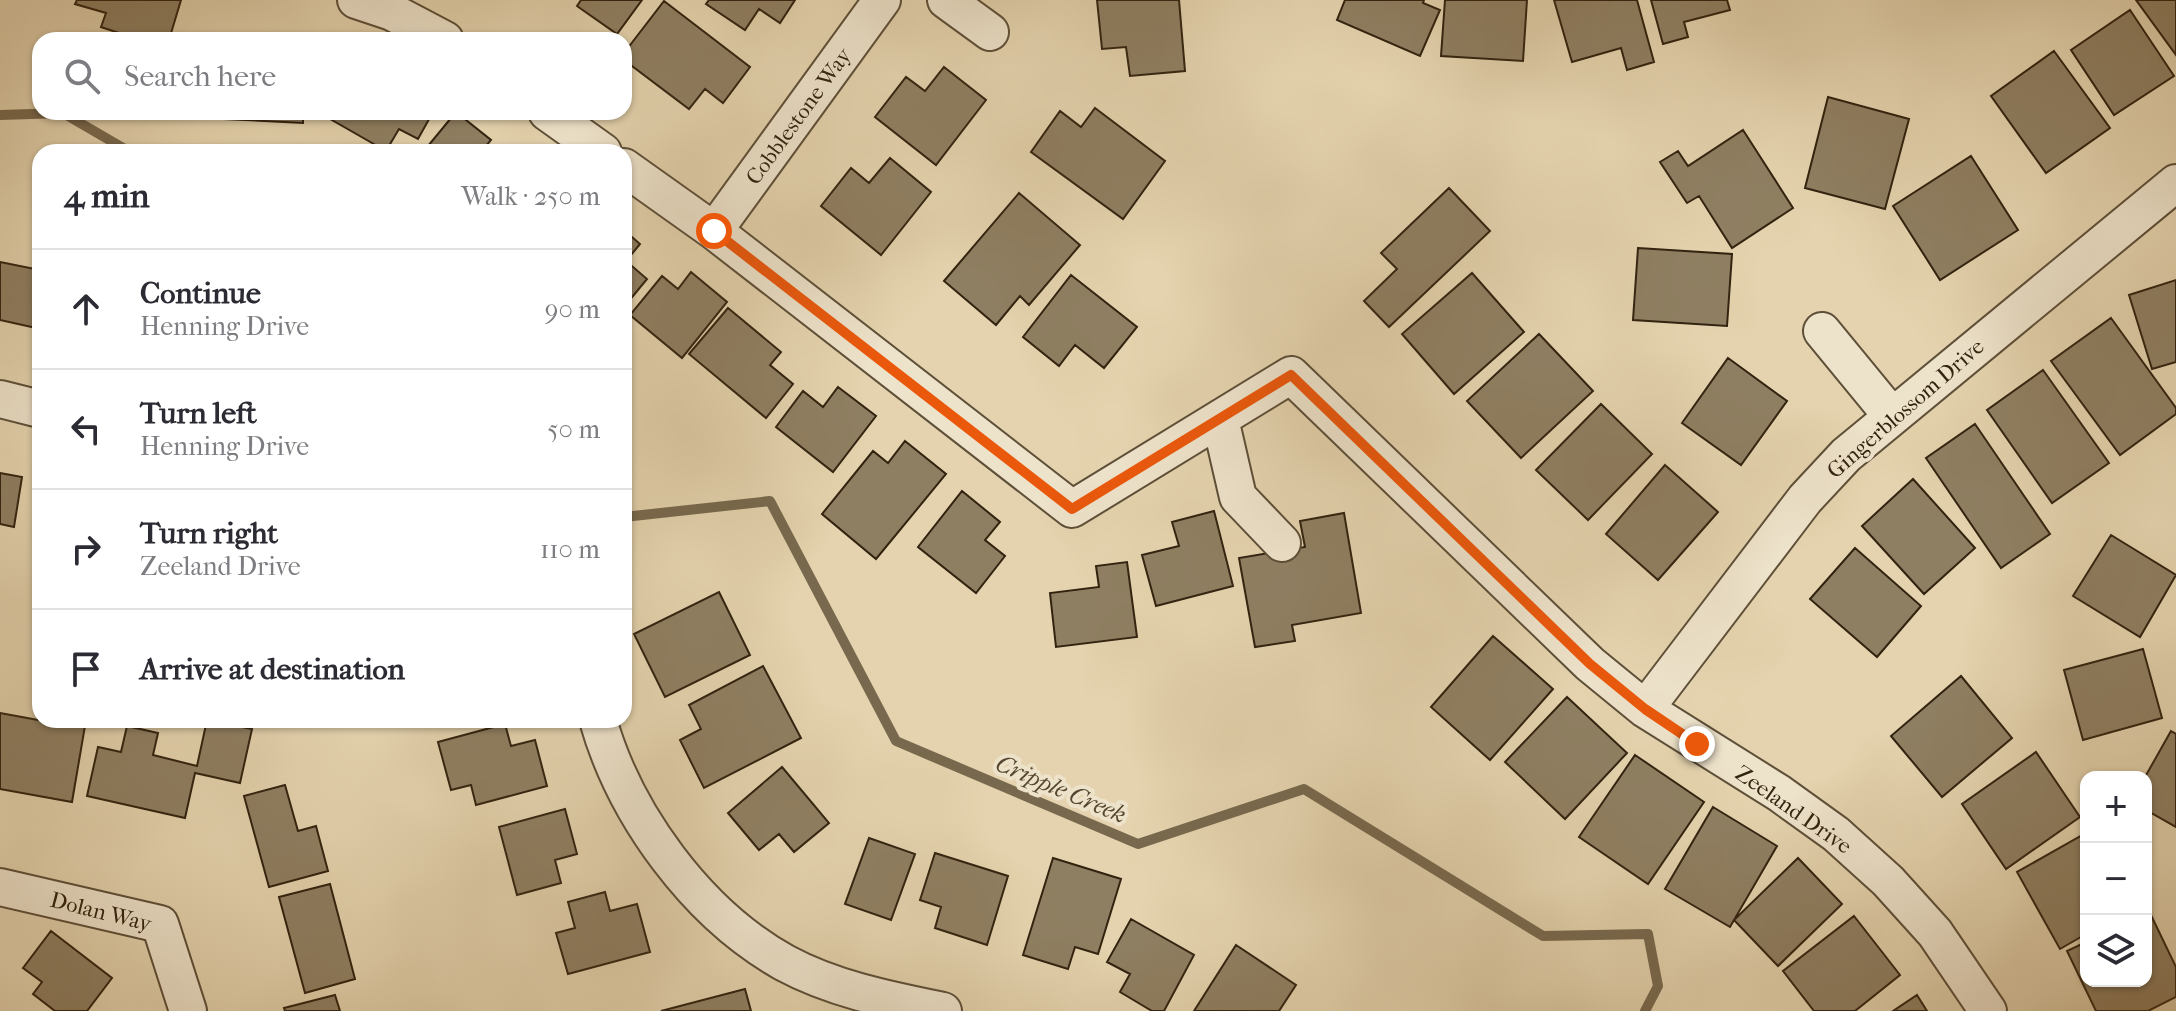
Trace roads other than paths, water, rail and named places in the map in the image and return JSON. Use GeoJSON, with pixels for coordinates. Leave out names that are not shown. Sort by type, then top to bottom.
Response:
{"type":"FeatureCollection","features":[{"type":"Feature","properties":{"kind":"street"},"geometry":{"type":"LineString","coordinates":[[356,0],[392,12],[430,32]]}},
{"type":"Feature","properties":{"kind":"street","name":"Cobblestone Way"},"geometry":{"type":"LineString","coordinates":[[714,231],[882,0]]}},
{"type":"Feature","properties":{"kind":"street"},"geometry":{"type":"LineString","coordinates":[[946,0],[990,32]]}},
{"type":"Feature","properties":{"kind":"street"},"geometry":{"type":"LineString","coordinates":[[558,120],[592,144]]}},
{"type":"Feature","properties":{"kind":"street"},"geometry":{"type":"LineString","coordinates":[[632,173],[714,231],[1072,509],[1220,419],[1238,497],[1282,543]]}},
{"type":"Feature","properties":{"kind":"street","name":"Gingerblossom Drive"},"geometry":{"type":"LineString","coordinates":[[1645,709],[1805,499],[1891,415],[2172,193]]}},
{"type":"Feature","properties":{"kind":"street"},"geometry":{"type":"LineString","coordinates":[[1822,331],[1891,415]]}},
{"type":"Feature","properties":{"kind":"street","name":"Zeeland Drive"},"geometry":{"type":"LineString","coordinates":[[1220,419],[1291,375],[1590,664],[1645,709],[1779,793],[1836,834],[1888,881],[1935,933],[1988,1011]]}},
{"type":"Feature","properties":{"kind":"street"},"geometry":{"type":"LineString","coordinates":[[0,399],[32,407]]}},
{"type":"Feature","properties":{"kind":"street"},"geometry":{"type":"LineString","coordinates":[[601,728],[622,783],[646,825],[707,901],[744,935],[784,962],[882,1005],[943,1011]]}},
{"type":"Feature","properties":{"kind":"street","name":"Dolan Way"},"geometry":{"type":"LineString","coordinates":[[0,887],[160,924],[188,1011]]}},
{"type":"Feature","properties":{"kind":"waterway","name":"Cripple Creek"},"geometry":{"type":"LineString","coordinates":[[0,115],[32,114]]}},
{"type":"Feature","properties":{"kind":"waterway","name":"Cripple Creek"},"geometry":{"type":"LineString","coordinates":[[75,120],[116,144]]}},
{"type":"Feature","properties":{"kind":"waterway","name":"Cripple Creek"},"geometry":{"type":"LineString","coordinates":[[632,516],[770,501],[896,741],[1138,844],[1304,789],[1543,936],[1648,934],[1658,986],[1645,1011]]}}]}
